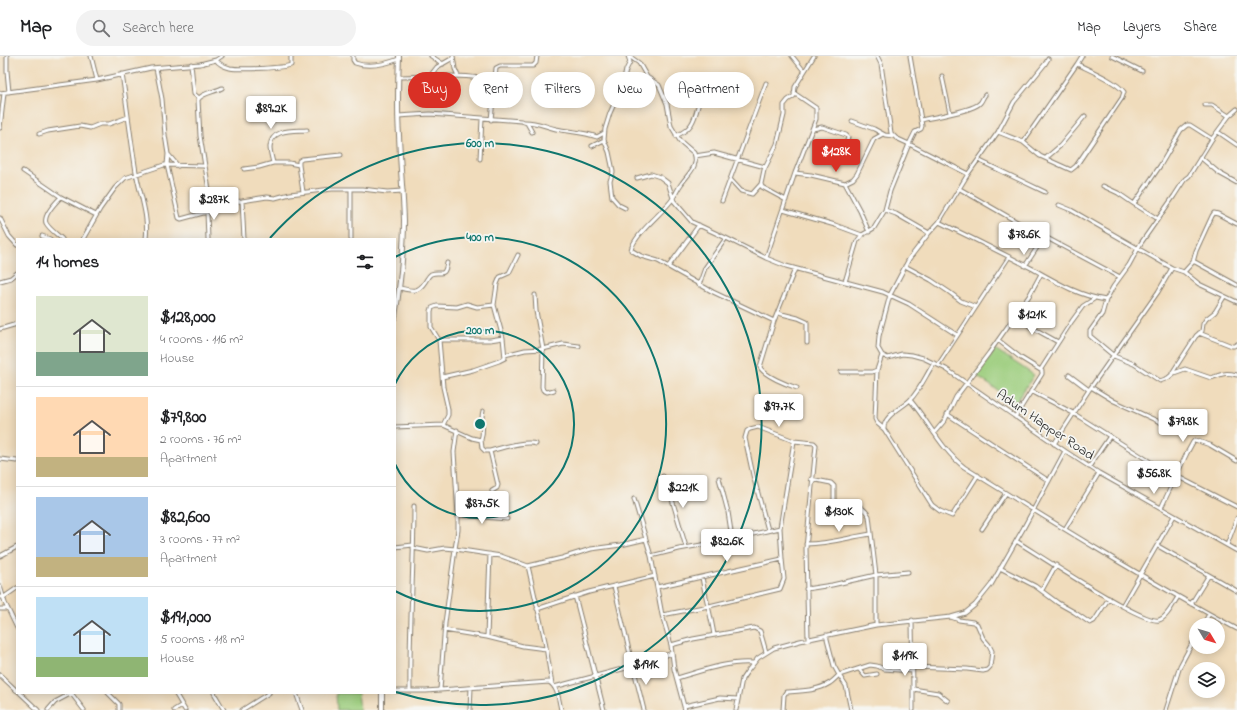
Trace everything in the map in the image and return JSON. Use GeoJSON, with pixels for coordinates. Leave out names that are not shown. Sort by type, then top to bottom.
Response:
{"type":"FeatureCollection","features":[{"type":"Feature","properties":{"kind":"street"},"geometry":{"type":"LineString","coordinates":[[7,56],[9,92]]}},
{"type":"Feature","properties":{"kind":"street"},"geometry":{"type":"LineString","coordinates":[[91,56],[96,80]]}},
{"type":"Feature","properties":{"kind":"street"},"geometry":{"type":"LineString","coordinates":[[0,128],[2,93],[96,80],[138,70],[216,60],[222,56]]}},
{"type":"Feature","properties":{"kind":"street"},"geometry":{"type":"LineString","coordinates":[[216,60],[219,64],[231,68],[281,66],[291,65],[291,56]]}},
{"type":"Feature","properties":{"kind":"street"},"geometry":{"type":"LineString","coordinates":[[353,56],[355,63],[363,65],[389,63],[399,57]]}},
{"type":"Feature","properties":{"kind":"street"},"geometry":{"type":"LineString","coordinates":[[431,56],[443,64]]}},
{"type":"Feature","properties":{"kind":"street"},"geometry":{"type":"LineString","coordinates":[[496,72],[496,68],[499,66],[533,66],[536,63],[536,56]]}},
{"type":"Feature","properties":{"kind":"street"},"geometry":{"type":"LineString","coordinates":[[625,208],[615,202],[611,195],[610,181],[613,172],[609,152],[604,140],[604,133],[610,114],[623,84],[626,70],[630,62],[629,56]]}},
{"type":"Feature","properties":{"kind":"street"},"geometry":{"type":"LineString","coordinates":[[629,56],[639,64],[647,77],[659,85],[667,104],[670,122],[676,136],[694,153],[695,156],[695,167],[693,172],[681,184],[672,198],[648,225],[631,250],[640,256],[658,261],[700,285],[774,321]]}},
{"type":"Feature","properties":{"kind":"street"},"geometry":{"type":"LineString","coordinates":[[792,56],[804,71]]}},
{"type":"Feature","properties":{"kind":"street"},"geometry":{"type":"LineString","coordinates":[[730,179],[741,191],[752,194],[761,184],[765,167],[777,144],[784,115],[784,105],[794,96],[795,87],[814,56]]}},
{"type":"Feature","properties":{"kind":"street"},"geometry":{"type":"LineString","coordinates":[[877,56],[881,64],[889,124],[891,133],[894,137]]}},
{"type":"Feature","properties":{"kind":"street"},"geometry":{"type":"LineString","coordinates":[[845,282],[857,241],[862,235],[874,228],[885,210],[890,191],[909,144],[915,132],[921,129],[922,126],[910,56]]}},
{"type":"Feature","properties":{"kind":"street"},"geometry":{"type":"LineString","coordinates":[[1023,142],[1082,56]]}},
{"type":"Feature","properties":{"kind":"street"},"geometry":{"type":"LineString","coordinates":[[1112,56],[1142,72]]}},
{"type":"Feature","properties":{"kind":"street"},"geometry":{"type":"LineString","coordinates":[[396,306],[397,295],[400,288],[403,250],[403,191],[398,116],[399,57]]}},
{"type":"Feature","properties":{"kind":"street"},"geometry":{"type":"LineString","coordinates":[[434,72],[437,67],[453,57]]}},
{"type":"Feature","properties":{"kind":"street"},"geometry":{"type":"LineString","coordinates":[[453,57],[456,72]]}},
{"type":"Feature","properties":{"kind":"street"},"geometry":{"type":"LineString","coordinates":[[978,475],[952,516],[940,511],[930,500],[884,429],[876,423],[877,370],[882,355],[878,348],[879,336],[890,295],[905,266],[917,247],[939,222],[968,174],[998,132],[1014,102],[1048,59]]}},
{"type":"Feature","properties":{"kind":"street"},"geometry":{"type":"LineString","coordinates":[[191,64],[194,94],[199,98],[200,136],[211,202],[207,212],[208,238]]}},
{"type":"Feature","properties":{"kind":"street"},"geometry":{"type":"LineString","coordinates":[[998,132],[1023,142],[1034,152],[1071,170],[1076,166],[1123,95],[1123,90],[1077,64]]}},
{"type":"Feature","properties":{"kind":"street"},"geometry":{"type":"LineString","coordinates":[[156,68],[162,99],[168,154],[167,165],[179,218],[181,219],[207,212]]}},
{"type":"Feature","properties":{"kind":"street"},"geometry":{"type":"LineString","coordinates":[[122,74],[136,174],[144,204],[146,238]]}},
{"type":"Feature","properties":{"kind":"street"},"geometry":{"type":"LineString","coordinates":[[942,76],[950,113]]}},
{"type":"Feature","properties":{"kind":"street"},"geometry":{"type":"LineString","coordinates":[[398,77],[408,77]]}},
{"type":"Feature","properties":{"kind":"street"},"geometry":{"type":"LineString","coordinates":[[722,201],[766,83]]}},
{"type":"Feature","properties":{"kind":"street"},"geometry":{"type":"LineString","coordinates":[[199,98],[216,92],[222,88]]}},
{"type":"Feature","properties":{"kind":"street"},"geometry":{"type":"LineString","coordinates":[[766,258],[795,173],[816,119],[816,108],[794,93]]}},
{"type":"Feature","properties":{"kind":"street"},"geometry":{"type":"LineString","coordinates":[[921,120],[976,106],[985,95]]}},
{"type":"Feature","properties":{"kind":"street"},"geometry":{"type":"LineString","coordinates":[[1205,105],[1212,105],[1229,116]]}},
{"type":"Feature","properties":{"kind":"street"},"geometry":{"type":"LineString","coordinates":[[491,120],[493,108]]}},
{"type":"Feature","properties":{"kind":"street"},"geometry":{"type":"LineString","coordinates":[[676,136],[685,132],[692,125],[697,108]]}},
{"type":"Feature","properties":{"kind":"street"},"geometry":{"type":"LineString","coordinates":[[1237,109],[1229,116],[1212,139],[1189,176],[1185,179],[1141,243],[1106,300],[1104,310],[1090,331],[1090,336],[1114,356],[1134,364],[1160,380],[1168,378],[1179,370],[1185,369],[1211,378],[1220,374],[1228,373],[1237,375]]}},
{"type":"Feature","properties":{"kind":"street"},"geometry":{"type":"LineString","coordinates":[[398,116],[430,114],[474,117],[491,120],[538,122],[556,129],[588,134],[597,137],[604,133]]}},
{"type":"Feature","properties":{"kind":"street"},"geometry":{"type":"LineString","coordinates":[[39,134],[52,130],[80,126],[90,128],[100,124],[109,124],[128,116]]}},
{"type":"Feature","properties":{"kind":"street"},"geometry":{"type":"LineString","coordinates":[[1046,158],[1060,146],[1085,116]]}},
{"type":"Feature","properties":{"kind":"street"},"geometry":{"type":"LineString","coordinates":[[480,158],[482,119]]}},
{"type":"Feature","properties":{"kind":"street"},"geometry":{"type":"LineString","coordinates":[[852,121],[894,137],[968,174]]}},
{"type":"Feature","properties":{"kind":"street"},"geometry":{"type":"LineString","coordinates":[[525,122],[532,132]]}},
{"type":"Feature","properties":{"kind":"street"},"geometry":{"type":"LineString","coordinates":[[1134,204],[1184,126],[1190,125],[1212,139]]}},
{"type":"Feature","properties":{"kind":"street"},"geometry":{"type":"LineString","coordinates":[[813,129],[822,126],[846,135],[848,137],[844,148]]}},
{"type":"Feature","properties":{"kind":"street"},"geometry":{"type":"LineString","coordinates":[[273,163],[270,148],[276,136],[280,132],[307,130]]}},
{"type":"Feature","properties":{"kind":"street"},"geometry":{"type":"LineString","coordinates":[[1218,132],[1237,145]]}},
{"type":"Feature","properties":{"kind":"street"},"geometry":{"type":"LineString","coordinates":[[795,173],[811,174],[845,183],[857,174],[867,150],[874,139],[883,134]]}},
{"type":"Feature","properties":{"kind":"street"},"geometry":{"type":"LineString","coordinates":[[592,146],[604,140]]}},
{"type":"Feature","properties":{"kind":"street"},"geometry":{"type":"LineString","coordinates":[[695,156],[714,153],[765,167]]}},
{"type":"Feature","properties":{"kind":"street"},"geometry":{"type":"LineString","coordinates":[[168,154],[178,166]]}},
{"type":"Feature","properties":{"kind":"street"},"geometry":{"type":"LineString","coordinates":[[303,192],[299,160],[341,155]]}},
{"type":"Feature","properties":{"kind":"street"},"geometry":{"type":"LineString","coordinates":[[1200,157],[1219,173],[1237,183]]}},
{"type":"Feature","properties":{"kind":"street"},"geometry":{"type":"LineString","coordinates":[[978,160],[1045,192]]}},
{"type":"Feature","properties":{"kind":"street"},"geometry":{"type":"LineString","coordinates":[[244,169],[273,163],[289,163],[299,165]]}},
{"type":"Feature","properties":{"kind":"street"},"geometry":{"type":"LineString","coordinates":[[84,238],[96,215],[125,178],[156,167],[167,165],[204,166]]}},
{"type":"Feature","properties":{"kind":"street"},"geometry":{"type":"LineString","coordinates":[[23,171],[62,196],[96,215]]}},
{"type":"Feature","properties":{"kind":"street"},"geometry":{"type":"LineString","coordinates":[[637,178],[651,174],[660,177],[669,185],[672,198],[692,222],[766,258],[795,269],[867,287],[890,295],[909,304],[957,335]]}},
{"type":"Feature","properties":{"kind":"street"},"geometry":{"type":"LineString","coordinates":[[845,183],[869,232]]}},
{"type":"Feature","properties":{"kind":"street"},"geometry":{"type":"LineString","coordinates":[[761,184],[762,187],[786,200]]}},
{"type":"Feature","properties":{"kind":"street"},"geometry":{"type":"LineString","coordinates":[[1103,186],[1118,193],[1158,219]]}},
{"type":"Feature","properties":{"kind":"street"},"geometry":{"type":"LineString","coordinates":[[211,202],[242,201],[267,197],[275,198],[290,194],[332,189],[362,189],[387,192],[403,191]]}},
{"type":"Feature","properties":{"kind":"street"},"geometry":{"type":"LineString","coordinates":[[960,189],[1044,237],[1062,245],[1120,277]]}},
{"type":"Feature","properties":{"kind":"street"},"geometry":{"type":"LineString","coordinates":[[351,190],[351,238]]}},
{"type":"Feature","properties":{"kind":"street"},"geometry":{"type":"LineString","coordinates":[[61,238],[47,225],[45,221],[46,216],[62,196]]}},
{"type":"Feature","properties":{"kind":"street"},"geometry":{"type":"LineString","coordinates":[[242,201],[244,238]]}},
{"type":"Feature","properties":{"kind":"street"},"geometry":{"type":"LineString","coordinates":[[1059,205],[1071,210],[1138,250],[1152,256],[1172,268],[1184,272],[1199,284],[1237,302]]}},
{"type":"Feature","properties":{"kind":"street"},"geometry":{"type":"LineString","coordinates":[[783,210],[862,235]]}},
{"type":"Feature","properties":{"kind":"street"},"geometry":{"type":"LineString","coordinates":[[885,210],[896,214],[929,233]]}},
{"type":"Feature","properties":{"kind":"street"},"geometry":{"type":"LineString","coordinates":[[1184,272],[1193,262],[1214,213],[1237,224]]}},
{"type":"Feature","properties":{"kind":"street"},"geometry":{"type":"LineString","coordinates":[[0,218],[9,236],[16,244]]}},
{"type":"Feature","properties":{"kind":"street"},"geometry":{"type":"LineString","coordinates":[[939,222],[1069,289],[1094,298],[1106,300]]}},
{"type":"Feature","properties":{"kind":"street"},"geometry":{"type":"LineString","coordinates":[[668,267],[699,225]]}},
{"type":"Feature","properties":{"kind":"street"},"geometry":{"type":"LineString","coordinates":[[42,236],[47,238]]}},
{"type":"Feature","properties":{"kind":"street"},"geometry":{"type":"LineString","coordinates":[[1025,266],[1044,237]]}},
{"type":"Feature","properties":{"kind":"street"},"geometry":{"type":"LineString","coordinates":[[700,285],[705,268],[726,238]]}},
{"type":"Feature","properties":{"kind":"street"},"geometry":{"type":"LineString","coordinates":[[442,377],[473,370],[503,360],[505,355],[503,338],[494,305],[497,284],[500,277],[510,272],[518,255]]}},
{"type":"Feature","properties":{"kind":"street"},"geometry":{"type":"LineString","coordinates":[[938,365],[1009,257]]}},
{"type":"Feature","properties":{"kind":"street"},"geometry":{"type":"LineString","coordinates":[[1193,262],[1237,285]]}},
{"type":"Feature","properties":{"kind":"street"},"geometry":{"type":"LineString","coordinates":[[400,288],[419,290],[430,275],[441,274],[444,272],[447,263]]}},
{"type":"Feature","properties":{"kind":"street"},"geometry":{"type":"LineString","coordinates":[[905,266],[931,280],[961,302],[976,307]]}},
{"type":"Feature","properties":{"kind":"street"},"geometry":{"type":"LineString","coordinates":[[1054,444],[1073,413],[1158,292],[1172,268]]}},
{"type":"Feature","properties":{"kind":"street"},"geometry":{"type":"LineString","coordinates":[[795,269],[774,321],[760,364],[760,369],[781,382],[797,388]]}},
{"type":"Feature","properties":{"kind":"street"},"geometry":{"type":"LineString","coordinates":[[934,433],[945,420],[956,397],[967,384],[1016,315],[1041,274]]}},
{"type":"Feature","properties":{"kind":"street"},"geometry":{"type":"LineString","coordinates":[[0,281],[16,275]]}},
{"type":"Feature","properties":{"kind":"street"},"geometry":{"type":"LineString","coordinates":[[535,295],[537,316],[544,349],[542,387],[543,390],[548,392],[554,390]]}},
{"type":"Feature","properties":{"kind":"street"},"geometry":{"type":"LineString","coordinates":[[1171,375],[1199,333],[1202,331],[1203,324],[1206,319],[1215,312],[1224,297]]}},
{"type":"Feature","properties":{"kind":"street"},"geometry":{"type":"LineString","coordinates":[[1014,417],[1042,374],[1041,369],[1058,342],[1084,306],[1094,298]]}},
{"type":"Feature","properties":{"kind":"street"},"geometry":{"type":"LineString","coordinates":[[444,425],[448,415],[448,408],[442,377],[439,340],[431,326],[431,311],[434,306],[461,307],[467,304],[477,307],[494,305]]}},
{"type":"Feature","properties":{"kind":"street"},"geometry":{"type":"LineString","coordinates":[[778,313],[798,318],[806,322],[807,343]]}},
{"type":"Feature","properties":{"kind":"street"},"geometry":{"type":"LineString","coordinates":[[1016,315],[1031,327],[1058,342]]}},
{"type":"Feature","properties":{"kind":"street"},"geometry":{"type":"LineString","coordinates":[[0,329],[16,324]]}},
{"type":"Feature","properties":{"kind":"street"},"geometry":{"type":"LineString","coordinates":[[1199,333],[1232,346],[1237,344]]}},
{"type":"Feature","properties":{"kind":"street"},"geometry":{"type":"LineString","coordinates":[[439,340],[490,340],[503,338]]}},
{"type":"Feature","properties":{"kind":"street"},"geometry":{"type":"LineString","coordinates":[[998,340],[1021,358],[1041,369]]}},
{"type":"Feature","properties":{"kind":"street"},"geometry":{"type":"LineString","coordinates":[[505,355],[524,350],[544,349],[563,344],[579,346]]}},
{"type":"Feature","properties":{"kind":"street","name":"Adum Happer Road"},"geometry":{"type":"LineString","coordinates":[[882,355],[888,358],[907,354],[923,358],[946,369],[1089,467],[1237,551]]}},
{"type":"Feature","properties":{"kind":"street"},"geometry":{"type":"LineString","coordinates":[[884,429],[885,422],[910,400],[934,363]]}},
{"type":"Feature","properties":{"kind":"street"},"geometry":{"type":"LineString","coordinates":[[842,372],[872,372],[877,370]]}},
{"type":"Feature","properties":{"kind":"street"},"geometry":{"type":"LineString","coordinates":[[1068,375],[1090,389],[1164,424]]}},
{"type":"Feature","properties":{"kind":"street"},"geometry":{"type":"LineString","coordinates":[[1032,390],[1073,413],[1157,466],[1237,507]]}},
{"type":"Feature","properties":{"kind":"street"},"geometry":{"type":"LineString","coordinates":[[910,400],[924,417],[943,446],[957,461],[1006,493],[1140,575],[1237,629]]}},
{"type":"Feature","properties":{"kind":"street"},"geometry":{"type":"LineString","coordinates":[[483,411],[483,429],[481,440],[482,448],[485,451],[520,444],[536,444]]}},
{"type":"Feature","properties":{"kind":"street"},"geometry":{"type":"LineString","coordinates":[[948,414],[1049,481]]}},
{"type":"Feature","properties":{"kind":"street"},"geometry":{"type":"LineString","coordinates":[[396,427],[444,425],[472,438],[481,440]]}},
{"type":"Feature","properties":{"kind":"street"},"geometry":{"type":"LineString","coordinates":[[768,530],[753,475],[745,438],[746,433],[750,429],[758,427],[794,441],[814,443],[816,445],[806,544],[808,639]]}},
{"type":"Feature","properties":{"kind":"street"},"geometry":{"type":"LineString","coordinates":[[440,690],[444,630],[458,530],[454,452],[457,430]]}},
{"type":"Feature","properties":{"kind":"street"},"geometry":{"type":"LineString","coordinates":[[1089,467],[1110,436]]}},
{"type":"Feature","properties":{"kind":"street"},"geometry":{"type":"LineString","coordinates":[[1161,508],[1176,475],[1195,440],[1210,445],[1237,461]]}},
{"type":"Feature","properties":{"kind":"street"},"geometry":{"type":"LineString","coordinates":[[662,615],[709,606],[780,589],[784,579],[780,528],[794,441]]}},
{"type":"Feature","properties":{"kind":"street"},"geometry":{"type":"LineString","coordinates":[[490,451],[498,485],[497,488],[492,491]]}},
{"type":"Feature","properties":{"kind":"street"},"geometry":{"type":"LineString","coordinates":[[736,710],[742,679],[753,663],[766,652],[786,644],[876,625],[951,617],[965,613],[975,605],[991,585],[1034,509],[1064,451]]}},
{"type":"Feature","properties":{"kind":"street"},"geometry":{"type":"LineString","coordinates":[[0,459],[16,461]]}},
{"type":"Feature","properties":{"kind":"street"},"geometry":{"type":"LineString","coordinates":[[1065,529],[1099,473]]}},
{"type":"Feature","properties":{"kind":"street"},"geometry":{"type":"LineString","coordinates":[[663,476],[670,493],[686,547]]}},
{"type":"Feature","properties":{"kind":"street"},"geometry":{"type":"LineString","coordinates":[[719,478],[728,512],[732,538]]}},
{"type":"Feature","properties":{"kind":"street"},"geometry":{"type":"LineString","coordinates":[[812,479],[831,483],[834,486],[834,508],[858,506],[869,516],[876,575],[876,625]]}},
{"type":"Feature","properties":{"kind":"street"},"geometry":{"type":"LineString","coordinates":[[982,529],[1006,493]]}},
{"type":"Feature","properties":{"kind":"street"},"geometry":{"type":"LineString","coordinates":[[634,499],[651,556],[662,615],[671,645],[677,678],[685,708],[720,698],[738,699]]}},
{"type":"Feature","properties":{"kind":"street"},"geometry":{"type":"LineString","coordinates":[[410,691],[409,651],[413,587],[414,506]]}},
{"type":"Feature","properties":{"kind":"street"},"geometry":{"type":"LineString","coordinates":[[458,515],[507,519]]}},
{"type":"Feature","properties":{"kind":"street"},"geometry":{"type":"LineString","coordinates":[[1122,606],[1174,516]]}},
{"type":"Feature","properties":{"kind":"street"},"geometry":{"type":"LineString","coordinates":[[1227,545],[1237,518]]}},
{"type":"Feature","properties":{"kind":"street"},"geometry":{"type":"LineString","coordinates":[[651,556],[686,547],[780,528]]}},
{"type":"Feature","properties":{"kind":"street"},"geometry":{"type":"LineString","coordinates":[[806,544],[838,541],[872,534]]}},
{"type":"Feature","properties":{"kind":"street"},"geometry":{"type":"LineString","coordinates":[[396,547],[413,547],[428,551],[445,548],[490,554],[509,558],[528,566],[591,549],[621,545],[646,538]]}},
{"type":"Feature","properties":{"kind":"street"},"geometry":{"type":"LineString","coordinates":[[1016,541],[1122,606],[1148,619],[1154,621],[1160,620],[1164,617],[1178,597]]}},
{"type":"Feature","properties":{"kind":"street"},"geometry":{"type":"LineString","coordinates":[[1158,546],[1237,591]]}},
{"type":"Feature","properties":{"kind":"street"},"geometry":{"type":"LineString","coordinates":[[0,556],[16,548]]}},
{"type":"Feature","properties":{"kind":"street"},"geometry":{"type":"LineString","coordinates":[[487,638],[490,554]]}},
{"type":"Feature","properties":{"kind":"street"},"geometry":{"type":"LineString","coordinates":[[657,587],[782,559]]}},
{"type":"Feature","properties":{"kind":"street"},"geometry":{"type":"LineString","coordinates":[[1042,590],[1056,565]]}},
{"type":"Feature","properties":{"kind":"street"},"geometry":{"type":"LineString","coordinates":[[528,566],[553,686],[561,710]]}},
{"type":"Feature","properties":{"kind":"street"},"geometry":{"type":"LineString","coordinates":[[1000,568],[1042,590],[1058,603],[1090,623],[1094,621],[1109,598]]}},
{"type":"Feature","properties":{"kind":"street"},"geometry":{"type":"LineString","coordinates":[[806,589],[876,575],[908,572]]}},
{"type":"Feature","properties":{"kind":"street"},"geometry":{"type":"LineString","coordinates":[[1191,604],[1209,575]]}},
{"type":"Feature","properties":{"kind":"street"},"geometry":{"type":"LineString","coordinates":[[537,609],[575,596],[655,576]]}},
{"type":"Feature","properties":{"kind":"street"},"geometry":{"type":"LineString","coordinates":[[702,577],[714,635]]}},
{"type":"Feature","properties":{"kind":"street"},"geometry":{"type":"LineString","coordinates":[[0,586],[2,597],[16,626]]}},
{"type":"Feature","properties":{"kind":"street"},"geometry":{"type":"LineString","coordinates":[[614,586],[644,710]]}},
{"type":"Feature","properties":{"kind":"street"},"geometry":{"type":"LineString","coordinates":[[2,597],[16,589]]}},
{"type":"Feature","properties":{"kind":"street"},"geometry":{"type":"LineString","coordinates":[[575,596],[604,710]]}},
{"type":"Feature","properties":{"kind":"street"},"geometry":{"type":"LineString","coordinates":[[0,609],[8,609]]}},
{"type":"Feature","properties":{"kind":"street"},"geometry":{"type":"LineString","coordinates":[[1207,618],[1209,614]]}},
{"type":"Feature","properties":{"kind":"street"},"geometry":{"type":"LineString","coordinates":[[912,667],[987,670],[990,666],[992,651],[977,624],[951,617]]}},
{"type":"Feature","properties":{"kind":"street"},"geometry":{"type":"LineString","coordinates":[[912,620],[913,710]]}},
{"type":"Feature","properties":{"kind":"street"},"geometry":{"type":"LineString","coordinates":[[671,645],[754,628],[760,631],[766,652]]}},
{"type":"Feature","properties":{"kind":"street"},"geometry":{"type":"LineString","coordinates":[[444,630],[523,646],[546,649]]}},
{"type":"Feature","properties":{"kind":"street"},"geometry":{"type":"LineString","coordinates":[[826,635],[834,666],[846,686],[851,710]]}},
{"type":"Feature","properties":{"kind":"street"},"geometry":{"type":"LineString","coordinates":[[1166,710],[1180,666],[1189,649]]}},
{"type":"Feature","properties":{"kind":"street"},"geometry":{"type":"LineString","coordinates":[[553,686],[633,666],[672,653]]}},
{"type":"Feature","properties":{"kind":"street"},"geometry":{"type":"LineString","coordinates":[[677,678],[727,665],[753,663]]}},
{"type":"Feature","properties":{"kind":"street"},"geometry":{"type":"LineString","coordinates":[[783,710],[784,695],[786,692],[811,690],[823,687],[839,675],[874,665],[884,669],[912,671]]}},
{"type":"Feature","properties":{"kind":"street"},"geometry":{"type":"LineString","coordinates":[[859,669],[865,676],[877,674]]}},
{"type":"Feature","properties":{"kind":"street"},"geometry":{"type":"LineString","coordinates":[[0,675],[16,689]]}},
{"type":"Feature","properties":{"kind":"street"},"geometry":{"type":"LineString","coordinates":[[396,691],[440,690],[544,682],[549,682],[553,686]]}},
{"type":"Feature","properties":{"kind":"street"},"geometry":{"type":"LineString","coordinates":[[470,710],[471,688]]}},
{"type":"Feature","properties":{"kind":"street"},"geometry":{"type":"LineString","coordinates":[[913,689],[938,693],[948,700]]}},
{"type":"Feature","properties":{"kind":"street"},"geometry":{"type":"LineString","coordinates":[[21,694],[38,710]]}},
{"type":"Feature","properties":{"kind":"street"},"geometry":{"type":"LineString","coordinates":[[48,710],[55,702],[70,694]]}},
{"type":"Feature","properties":{"kind":"street"},"geometry":{"type":"LineString","coordinates":[[73,694],[84,710]]}},
{"type":"Feature","properties":{"kind":"street"},"geometry":{"type":"LineString","coordinates":[[109,694],[119,704],[119,710]]}},
{"type":"Feature","properties":{"kind":"street"},"geometry":{"type":"LineString","coordinates":[[176,694],[185,710]]}},
{"type":"Feature","properties":{"kind":"street"},"geometry":{"type":"LineString","coordinates":[[215,694],[224,710]]}},
{"type":"Feature","properties":{"kind":"street"},"geometry":{"type":"LineString","coordinates":[[242,710],[267,694]]}},
{"type":"Feature","properties":{"kind":"street"},"geometry":{"type":"LineString","coordinates":[[296,694],[302,710]]}},
{"type":"Feature","properties":{"kind":"street"},"geometry":{"type":"LineString","coordinates":[[382,694],[382,710]]}},
{"type":"Feature","properties":{"kind":"street"},"geometry":{"type":"LineString","coordinates":[[174,710],[182,705]]}},
{"type":"Feature","properties":{"kind":"green space"},"geometry":{"type":"Polygon","coordinates":[[[995,349],[1034,375],[1016,402],[976,376],[995,349]]]}},
{"type":"Feature","properties":{"kind":"green space"},"geometry":{"type":"Polygon","coordinates":[[[336,694],[358,694],[360,710],[337,710],[336,694]]]}}]}
